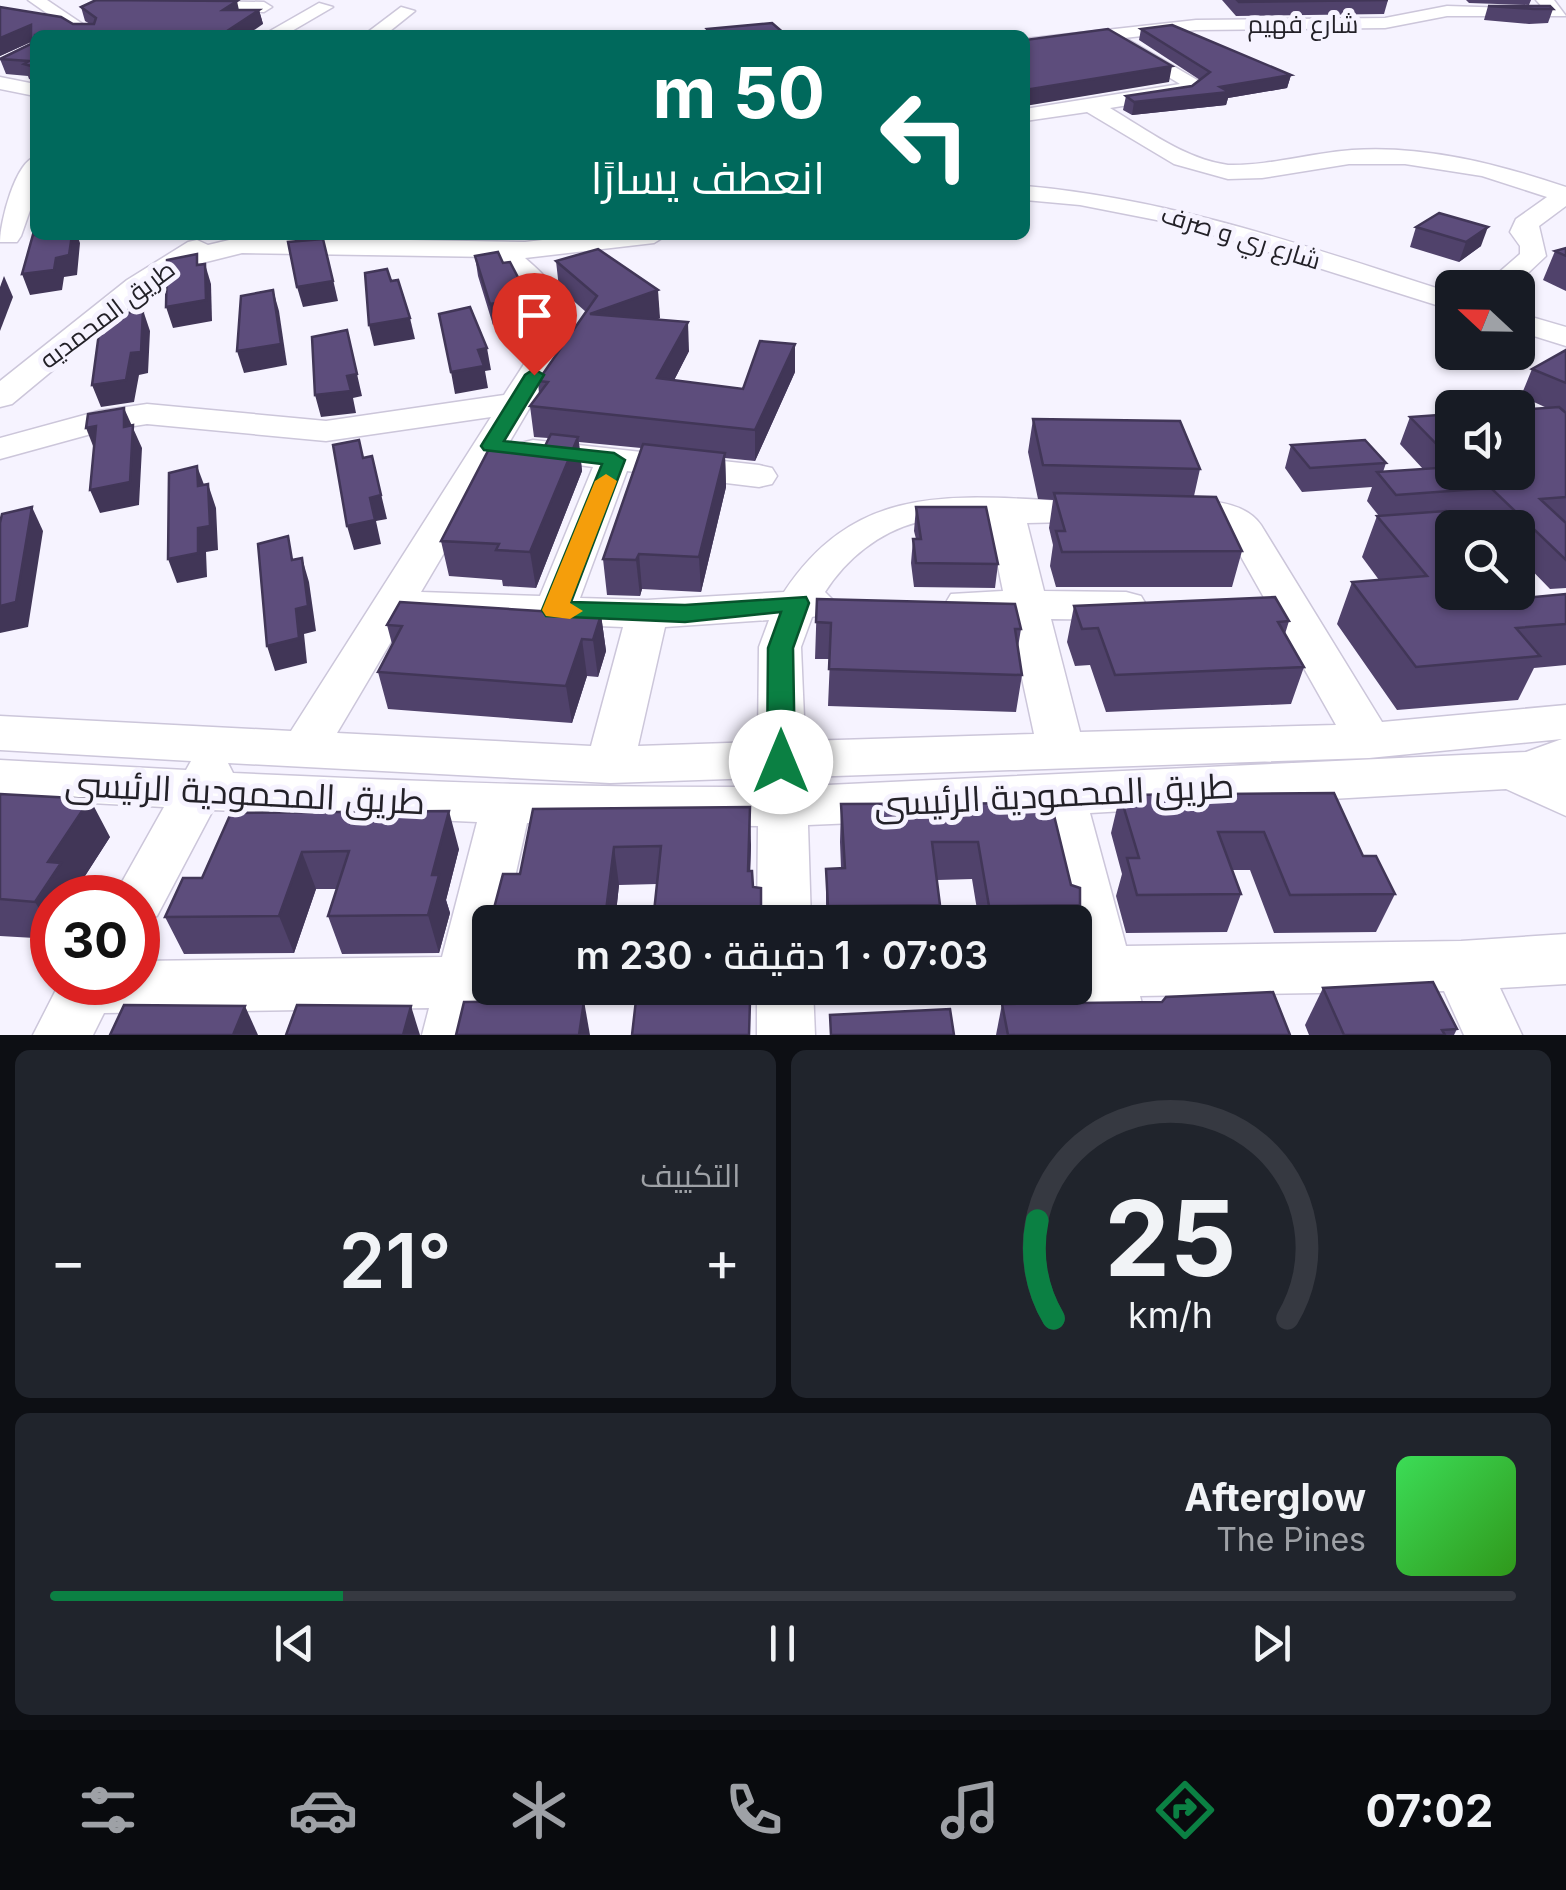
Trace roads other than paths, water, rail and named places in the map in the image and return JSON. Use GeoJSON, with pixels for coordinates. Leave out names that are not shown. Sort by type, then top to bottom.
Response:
{"type":"FeatureCollection","features":[{"type":"Feature","properties":{"kind":"street"},"geometry":{"type":"LineString","coordinates":[[1250,0],[1265,13]]}},
{"type":"Feature","properties":{"kind":"street","name":"شارع فهيم"},"geometry":{"type":"LineString","coordinates":[[1030,43],[1215,16],[1383,10],[1559,14],[1544,0]]}},
{"type":"Feature","properties":{"kind":"street"},"geometry":{"type":"LineString","coordinates":[[177,8],[271,4]]}},
{"type":"Feature","properties":{"kind":"street"},"geometry":{"type":"LineString","coordinates":[[238,24],[271,4]]}},
{"type":"Feature","properties":{"kind":"street"},"geometry":{"type":"LineString","coordinates":[[281,30],[325,6]]}},
{"type":"Feature","properties":{"kind":"street"},"geometry":{"type":"LineString","coordinates":[[1215,16],[1265,13],[1296,6],[1383,10]]}},
{"type":"Feature","properties":{"kind":"street"},"geometry":{"type":"LineString","coordinates":[[32,7],[65,30]]}},
{"type":"Feature","properties":{"kind":"street"},"geometry":{"type":"LineString","coordinates":[[67,30],[96,10]]}},
{"type":"Feature","properties":{"kind":"street"},"geometry":{"type":"LineString","coordinates":[[380,30],[407,12]]}},
{"type":"Feature","properties":{"kind":"street"},"geometry":{"type":"LineString","coordinates":[[1030,114],[1188,89],[1194,84],[1190,78],[1108,34]]}},
{"type":"Feature","properties":{"kind":"street"},"geometry":{"type":"LineString","coordinates":[[3,84],[30,76]]}},
{"type":"Feature","properties":{"kind":"street"},"geometry":{"type":"LineString","coordinates":[[1090,105],[1210,170],[1238,172],[1354,156],[1409,158],[1492,171],[1565,195]]}},
{"type":"Feature","properties":{"kind":"street"},"geometry":{"type":"LineString","coordinates":[[14,236],[30,184]]}},
{"type":"Feature","properties":{"kind":"street","name":"شارع ري و صرف"},"geometry":{"type":"LineString","coordinates":[[1030,193],[1088,198],[1160,211],[1435,297]]}},
{"type":"Feature","properties":{"kind":"street"},"geometry":{"type":"LineString","coordinates":[[1530,232],[1525,224],[1565,195]]}},
{"type":"Feature","properties":{"kind":"street"},"geometry":{"type":"LineString","coordinates":[[1516,270],[1533,256],[1533,246],[1523,232],[1566,247]]}},
{"type":"Feature","properties":{"kind":"street"},"geometry":{"type":"LineString","coordinates":[[406,240],[551,248],[614,240]]}},
{"type":"Feature","properties":{"kind":"street"},"geometry":{"type":"LineString","coordinates":[[183,248],[551,240]]}},
{"type":"Feature","properties":{"kind":"street"},"geometry":{"type":"LineString","coordinates":[[304,749],[518,403],[551,348],[560,324],[553,303],[463,242]]}},
{"type":"Feature","properties":{"kind":"street","name":"طريق المحمديه"},"geometry":{"type":"LineString","coordinates":[[0,374],[127,274],[183,248]]}},
{"type":"Feature","properties":{"kind":"street","name":"طريق المحمديه"},"geometry":{"type":"LineString","coordinates":[[0,397],[183,248]]}},
{"type":"Feature","properties":{"kind":"street"},"geometry":{"type":"LineString","coordinates":[[1535,328],[1566,338]]}},
{"type":"Feature","properties":{"kind":"street"},"geometry":{"type":"LineString","coordinates":[[0,449],[146,414],[179,414],[326,431],[518,403]]}},
{"type":"Feature","properties":{"kind":"street"},"geometry":{"type":"LineString","coordinates":[[491,446],[758,476]]}},
{"type":"Feature","properties":{"kind":"street"},"geometry":{"type":"LineString","coordinates":[[555,610],[614,460]]}},
{"type":"Feature","properties":{"kind":"street"},"geometry":{"type":"LineString","coordinates":[[784,905],[780,648],[797,603],[845,544],[874,522],[918,511],[1229,517],[1242,525],[1272,608],[1369,740]]}},
{"type":"Feature","properties":{"kind":"street"},"geometry":{"type":"LineString","coordinates":[[1005,512],[1062,774],[1081,905]]}},
{"type":"Feature","properties":{"kind":"street"},"geometry":{"type":"LineString","coordinates":[[394,604],[647,614],[797,603],[854,603]]}},
{"type":"Feature","properties":{"kind":"street"},"geometry":{"type":"LineString","coordinates":[[931,604],[1159,606]]}},
{"type":"Feature","properties":{"kind":"street"},"geometry":{"type":"LineString","coordinates":[[610,765],[647,614]]}},
{"type":"Feature","properties":{"kind":"street","name":"طريق المحمودية الرئيسى"},"geometry":{"type":"LineString","coordinates":[[0,733],[610,765],[782,784]]}},
{"type":"Feature","properties":{"kind":"street","name":"طريق المحمودية الرئيسى"},"geometry":{"type":"LineString","coordinates":[[0,780],[506,805],[782,784],[1062,774],[1512,771],[1554,764],[1563,733],[1369,740],[1062,774]]}},
{"type":"Feature","properties":{"kind":"street"},"geometry":{"type":"LineString","coordinates":[[152,875],[224,744]]}},
{"type":"Feature","properties":{"kind":"street"},"geometry":{"type":"LineString","coordinates":[[1512,771],[1566,797]]}},
{"type":"Feature","properties":{"kind":"street"},"geometry":{"type":"LineString","coordinates":[[160,1001],[468,1000],[506,805]]}},
{"type":"Feature","properties":{"kind":"street"},"geometry":{"type":"LineString","coordinates":[[1092,972],[1460,966],[1566,960]]}},
{"type":"Feature","properties":{"kind":"street"},"geometry":{"type":"LineString","coordinates":[[1460,966],[1493,1035]]}},
{"type":"Feature","properties":{"kind":"street"},"geometry":{"type":"LineString","coordinates":[[1092,976],[1120,1035]]}},
{"type":"Feature","properties":{"kind":"street"},"geometry":{"type":"LineString","coordinates":[[785,1005],[786,1035]]}}]}
